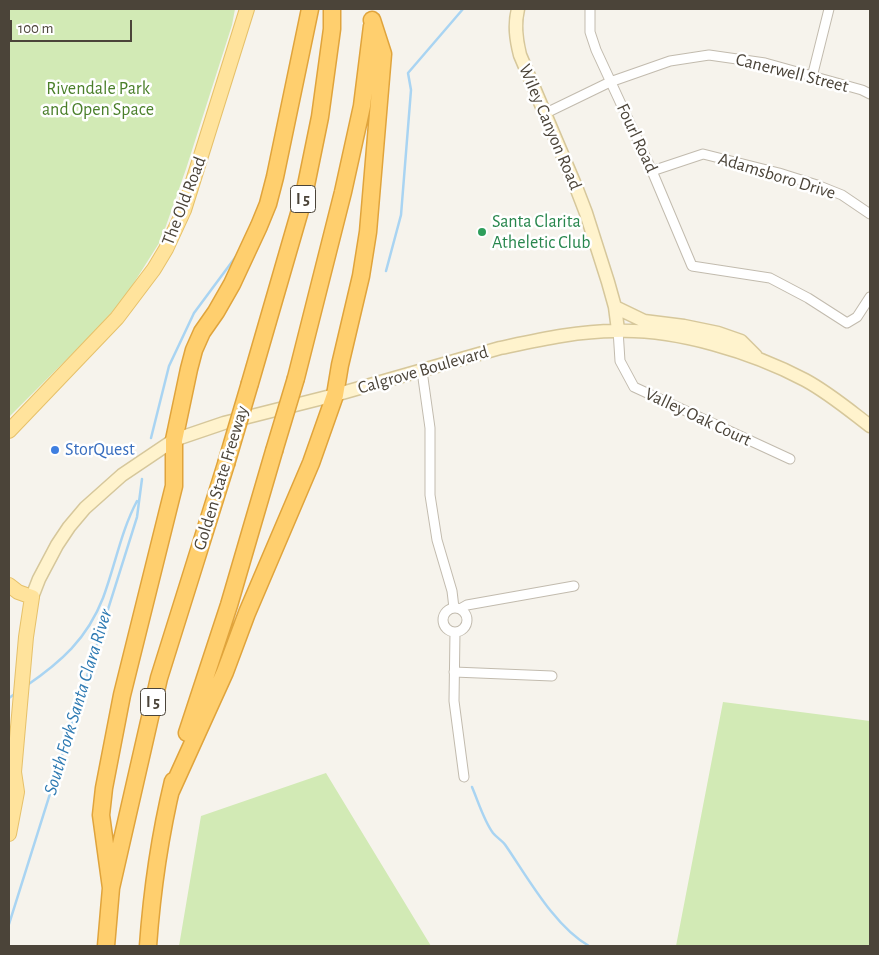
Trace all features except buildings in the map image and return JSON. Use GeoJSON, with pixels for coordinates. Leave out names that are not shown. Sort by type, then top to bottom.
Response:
{"type":"FeatureCollection","features":[{"type":"Feature","properties":{"kind":"highway"},"geometry":{"type":"LineString","coordinates":[[111,888],[101,815],[104,788],[122,695],[174,486],[174,440],[194,350],[202,332],[232,284],[268,204],[310,9]]}},
{"type":"Feature","properties":{"kind":"highway","name":"Golden State Freeway"},"geometry":{"type":"LineString","coordinates":[[106,946],[111,888],[158,678],[226,464],[303,200],[320,117],[332,29],[332,9]]}},
{"type":"Feature","properties":{"kind":"highway"},"geometry":{"type":"LineString","coordinates":[[171,791],[225,672],[247,613],[310,463],[335,396],[340,364],[361,276],[368,232],[382,54],[372,14]]}},
{"type":"Feature","properties":{"kind":"highway","name":"I 5"},"geometry":{"type":"LineString","coordinates":[[148,946],[154,881],[162,827],[177,763],[229,605],[296,378],[343,192],[362,106],[372,14]]}},
{"type":"Feature","properties":{"kind":"main road","name":"The Old Road"},"geometry":{"type":"LineString","coordinates":[[9,431],[117,318],[138,292],[166,249],[184,210],[247,9]]}},
{"type":"Feature","properties":{"kind":"main road"},"geometry":{"type":"LineString","coordinates":[[9,585],[18,592],[32,597],[23,666],[20,715],[11,778],[16,792],[9,834]]}},
{"type":"Feature","properties":{"kind":"street","name":"Wiley Canyon Road"},"geometry":{"type":"LineString","coordinates":[[518,9],[515,23],[516,41],[520,55],[576,187],[615,307],[618,330]]}},
{"type":"Feature","properties":{"kind":"street","name":"Fourl Road"},"geometry":{"type":"LineString","coordinates":[[590,9],[590,32],[610,82],[652,171],[692,266],[770,278],[808,298],[847,323],[857,317],[870,297]]}},
{"type":"Feature","properties":{"kind":"street"},"geometry":{"type":"LineString","coordinates":[[812,77],[829,9]]}},
{"type":"Feature","properties":{"kind":"street","name":"Canerwell Street"},"geometry":{"type":"LineString","coordinates":[[544,114],[610,82],[670,61],[709,55],[765,63],[862,90],[870,94]]}},
{"type":"Feature","properties":{"kind":"street","name":"Adamsboro Drive"},"geometry":{"type":"LineString","coordinates":[[652,171],[703,154],[779,173],[817,185],[842,195],[870,214]]}},
{"type":"Feature","properties":{"kind":"street"},"geometry":{"type":"LineString","coordinates":[[615,307],[644,321],[718,333],[741,341],[760,360]]}},
{"type":"Feature","properties":{"kind":"street","name":"Calgrove Boulevard"},"geometry":{"type":"LineString","coordinates":[[32,597],[46,562],[69,527],[85,508],[122,475],[174,440],[224,423],[335,396],[525,342],[571,334],[618,330],[654,333],[720,346],[760,360],[805,381],[841,403],[870,426]]}},
{"type":"Feature","properties":{"kind":"street","name":"Valley Oak Court"},"geometry":{"type":"LineString","coordinates":[[618,330],[620,361],[634,387],[790,459]]}},
{"type":"Feature","properties":{"kind":"street"},"geometry":{"type":"LineString","coordinates":[[422,371],[430,428],[430,495],[437,540],[457,609],[466,616],[466,625],[455,632]]}},
{"type":"Feature","properties":{"kind":"street"},"geometry":{"type":"LineString","coordinates":[[455,632],[446,628],[443,619],[447,611],[468,605],[574,586]]}},
{"type":"Feature","properties":{"kind":"street"},"geometry":{"type":"LineString","coordinates":[[455,632],[455,708],[464,777]]}},
{"type":"Feature","properties":{"kind":"street"},"geometry":{"type":"LineString","coordinates":[[454,672],[552,676]]}},
{"type":"Feature","properties":{"kind":"green space","name":"Rivendale Park and Open Space"},"geometry":{"type":"Polygon","coordinates":[[[9,9],[235,9],[232,25],[186,169],[161,240],[123,300],[91,335],[9,417],[9,9]]]}},
{"type":"Feature","properties":{"kind":"green space"},"geometry":{"type":"Polygon","coordinates":[[[723,702],[870,721],[870,946],[676,946],[723,702]]]}},
{"type":"Feature","properties":{"kind":"green space"},"geometry":{"type":"Polygon","coordinates":[[[326,773],[431,946],[179,946],[201,816],[326,773]]]}},
{"type":"Feature","properties":{"kind":"waterway"},"geometry":{"type":"LineString","coordinates":[[386,271],[401,215],[411,90],[408,73],[463,9]]}},
{"type":"Feature","properties":{"kind":"waterway","name":"South Fork Santa Clara River"},"geometry":{"type":"LineString","coordinates":[[151,438],[169,366],[194,313],[237,255]]}},
{"type":"Feature","properties":{"kind":"waterway","name":"South Fork Santa Clara River"},"geometry":{"type":"LineString","coordinates":[[9,924],[137,517],[142,479]]}},
{"type":"Feature","properties":{"kind":"waterway"},"geometry":{"type":"LineString","coordinates":[[26,686],[51,668],[72,648],[81,638],[97,613],[122,536],[137,501]]}},
{"type":"Feature","properties":{"kind":"waterway"},"geometry":{"type":"LineString","coordinates":[[9,698],[16,693]]}},
{"type":"Feature","properties":{"kind":"waterway"},"geometry":{"type":"LineString","coordinates":[[472,787],[484,817],[493,833],[505,844],[543,901],[565,927],[589,946]]}},
{"type":"Feature","properties":{"kind":"place","name":"Santa Clarita Atheletic Club"},"geometry":{"type":"Point","coordinates":[482,232]}},
{"type":"Feature","properties":{"kind":"place","name":"StorQuest"},"geometry":{"type":"Point","coordinates":[55,450]}}]}
